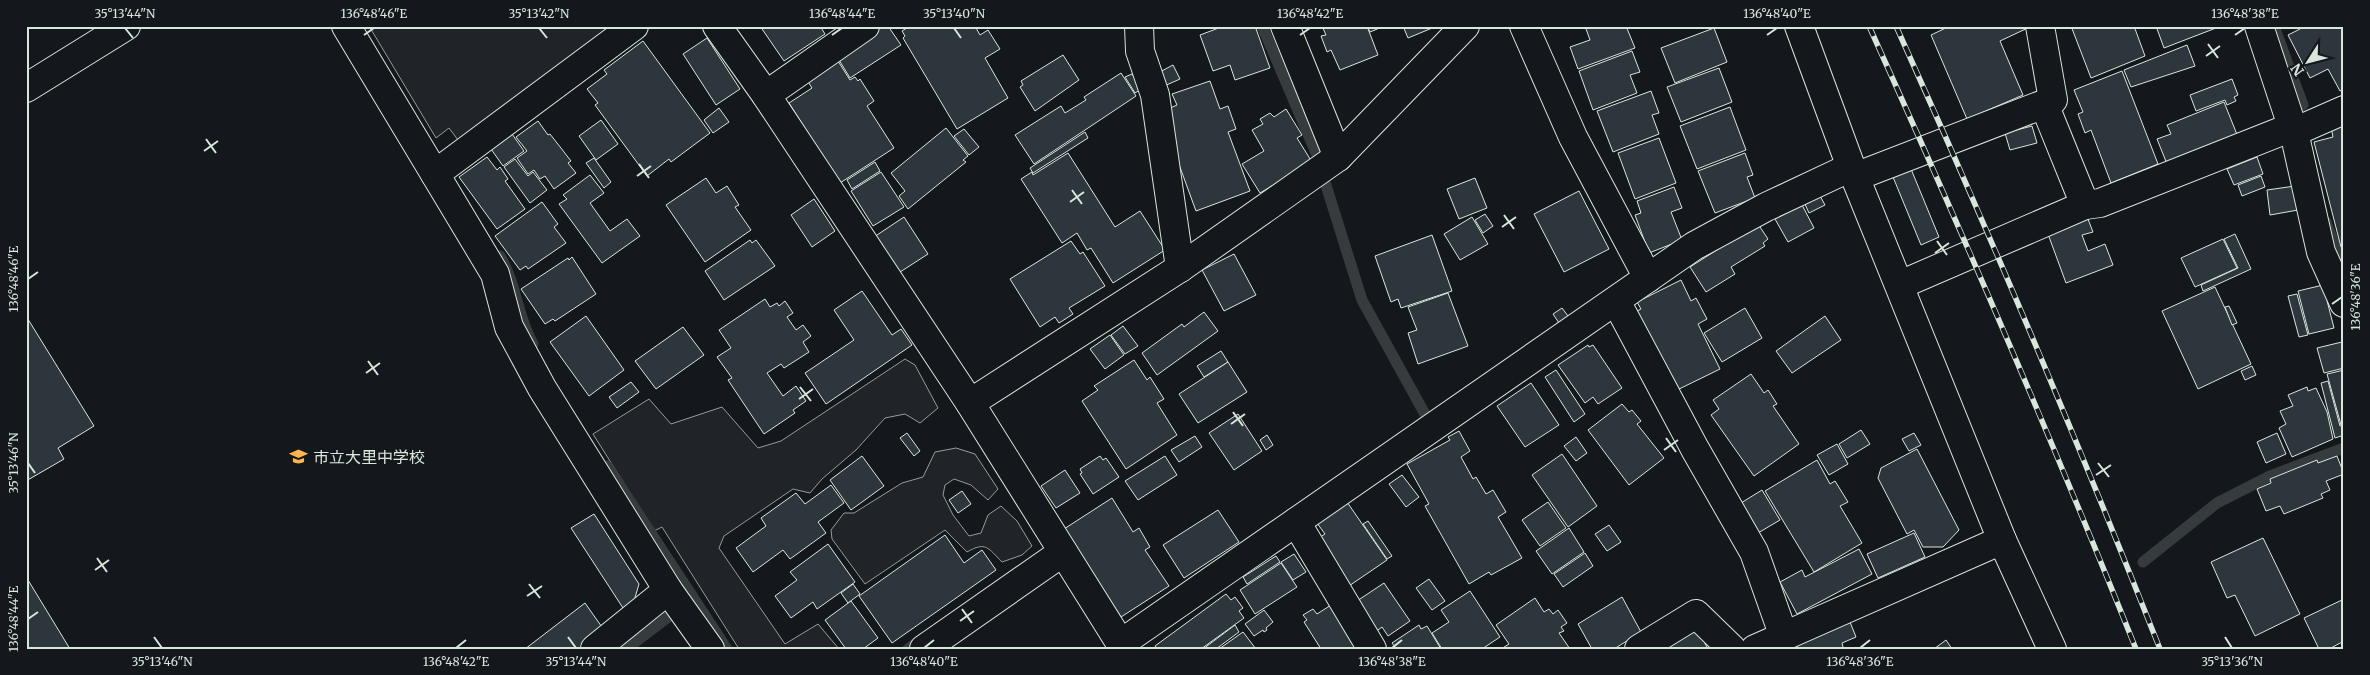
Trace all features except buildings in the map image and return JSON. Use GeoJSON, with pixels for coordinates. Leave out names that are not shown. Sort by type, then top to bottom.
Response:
{"type":"FeatureCollection","features":[{"type":"Feature","properties":{"kind":"street"},"geometry":{"type":"LineString","coordinates":[[28,81],[126,26]]}},
{"type":"Feature","properties":{"kind":"street"},"geometry":{"type":"LineString","coordinates":[[346,26],[495,274],[509,327],[542,388],[668,590],[710,649]]}},
{"type":"Feature","properties":{"kind":"street"},"geometry":{"type":"LineString","coordinates":[[435,174],[634,26]]}},
{"type":"Feature","properties":{"kind":"street"},"geometry":{"type":"LineString","coordinates":[[717,26],[766,95],[970,403],[1122,646],[1296,522],[1694,246],[1766,207],[1853,172],[2053,100],[2040,26]]}},
{"type":"Feature","properties":{"kind":"street"},"geometry":{"type":"LineString","coordinates":[[766,95],[865,26]]}},
{"type":"Feature","properties":{"kind":"street"},"geometry":{"type":"LineString","coordinates":[[1140,26],[1140,51],[1155,95],[1180,268]]}},
{"type":"Feature","properties":{"kind":"street"},"geometry":{"type":"LineString","coordinates":[[1285,26],[1338,157]]}},
{"type":"Feature","properties":{"kind":"street"},"geometry":{"type":"LineString","coordinates":[[970,403],[1180,268],[1338,157],[1465,26]]}},
{"type":"Feature","properties":{"kind":"street"},"geometry":{"type":"LineString","coordinates":[[1524,26],[1573,137],[1648,278]]}},
{"type":"Feature","properties":{"kind":"street"},"geometry":{"type":"LineString","coordinates":[[1799,26],[1853,172],[2002,540],[2052,649]]}},
{"type":"Feature","properties":{"kind":"street"},"geometry":{"type":"LineString","coordinates":[[2258,26],[2293,129],[2321,252],[2344,303]]}},
{"type":"Feature","properties":{"kind":"street"},"geometry":{"type":"LineString","coordinates":[[2044,104],[2085,205]]}},
{"type":"Feature","properties":{"kind":"street"},"geometry":{"type":"LineString","coordinates":[[1900,285],[2085,205],[2100,203],[2344,110]]}},
{"type":"Feature","properties":{"kind":"street"},"geometry":{"type":"LineString","coordinates":[[1616,300],[1695,449],[1754,552],[1783,634]]}},
{"type":"Feature","properties":{"kind":"street"},"geometry":{"type":"LineString","coordinates":[[1296,522],[1372,649]]}},
{"type":"Feature","properties":{"kind":"street"},"geometry":{"type":"LineString","coordinates":[[1755,649],[1783,634],[2002,540]]}},
{"type":"Feature","properties":{"kind":"street"},"geometry":{"type":"LineString","coordinates":[[924,649],[1063,552]]}},
{"type":"Feature","properties":{"kind":"street"},"geometry":{"type":"LineString","coordinates":[[595,649],[668,590]]}},
{"type":"Feature","properties":{"kind":"street"},"geometry":{"type":"LineString","coordinates":[[1639,649],[1696,614],[1732,649]]}},
{"type":"Feature","properties":{"kind":"shaded area"},"geometry":{"type":"Polygon","coordinates":[[[369,26],[615,26],[458,140],[449,128],[436,138],[369,26]]]}},
{"type":"Feature","properties":{"kind":"shaded area"},"geometry":{"type":"Polygon","coordinates":[[[905,359],[915,365],[938,408],[920,423],[905,414],[885,418],[856,450],[822,479],[810,493],[793,489],[724,536],[719,548],[785,644],[818,624],[839,649],[739,649],[662,527],[654,531],[593,434],[649,399],[671,424],[722,407],[758,448],[781,441],[905,359]]]}},
{"type":"Feature","properties":{"kind":"shaded area"},"geometry":{"type":"Polygon","coordinates":[[[956,448],[975,454],[998,489],[988,500],[971,485],[954,479],[945,485],[943,495],[953,515],[969,536],[981,533],[988,515],[1001,506],[1017,521],[1032,546],[1022,555],[1002,562],[990,550],[983,547],[967,552],[945,530],[865,584],[832,539],[831,530],[844,513],[854,513],[902,483],[923,477],[935,452],[956,448]]]}},
{"type":"Feature","properties":{"kind":"waterway"},"geometry":{"type":"LineString","coordinates":[[1262,26],[1319,160]]}},
{"type":"Feature","properties":{"kind":"waterway"},"geometry":{"type":"LineString","coordinates":[[2274,26],[2303,105]]}},
{"type":"Feature","properties":{"kind":"waterway"},"geometry":{"type":"LineString","coordinates":[[1325,182],[1362,300],[1426,416]]}},
{"type":"Feature","properties":{"kind":"waterway"},"geometry":{"type":"LineString","coordinates":[[2326,222],[2344,270]]}},
{"type":"Feature","properties":{"kind":"waterway"},"geometry":{"type":"LineString","coordinates":[[500,256],[510,278],[523,323],[533,344]]}},
{"type":"Feature","properties":{"kind":"waterway"},"geometry":{"type":"LineString","coordinates":[[2143,562],[2217,503],[2270,476],[2344,448]]}},
{"type":"Feature","properties":{"kind":"waterway"},"geometry":{"type":"LineString","coordinates":[[607,466],[727,649]]}},
{"type":"Feature","properties":{"kind":"waterway"},"geometry":{"type":"LineString","coordinates":[[626,649],[672,614]]}},
{"type":"Feature","properties":{"kind":"waterway"},"geometry":{"type":"LineString","coordinates":[[908,649],[923,638]]}},
{"type":"Feature","properties":{"kind":"railway"},"geometry":{"type":"LineString","coordinates":[[1869,26],[2006,336],[2136,649]]}},
{"type":"Feature","properties":{"kind":"railway"},"geometry":{"type":"LineString","coordinates":[[1896,26],[2032,336],[2160,649]]}},
{"type":"Feature","properties":{"kind":"place","name":"市立大里中学校"},"geometry":{"type":"Point","coordinates":[299,457]}}]}
